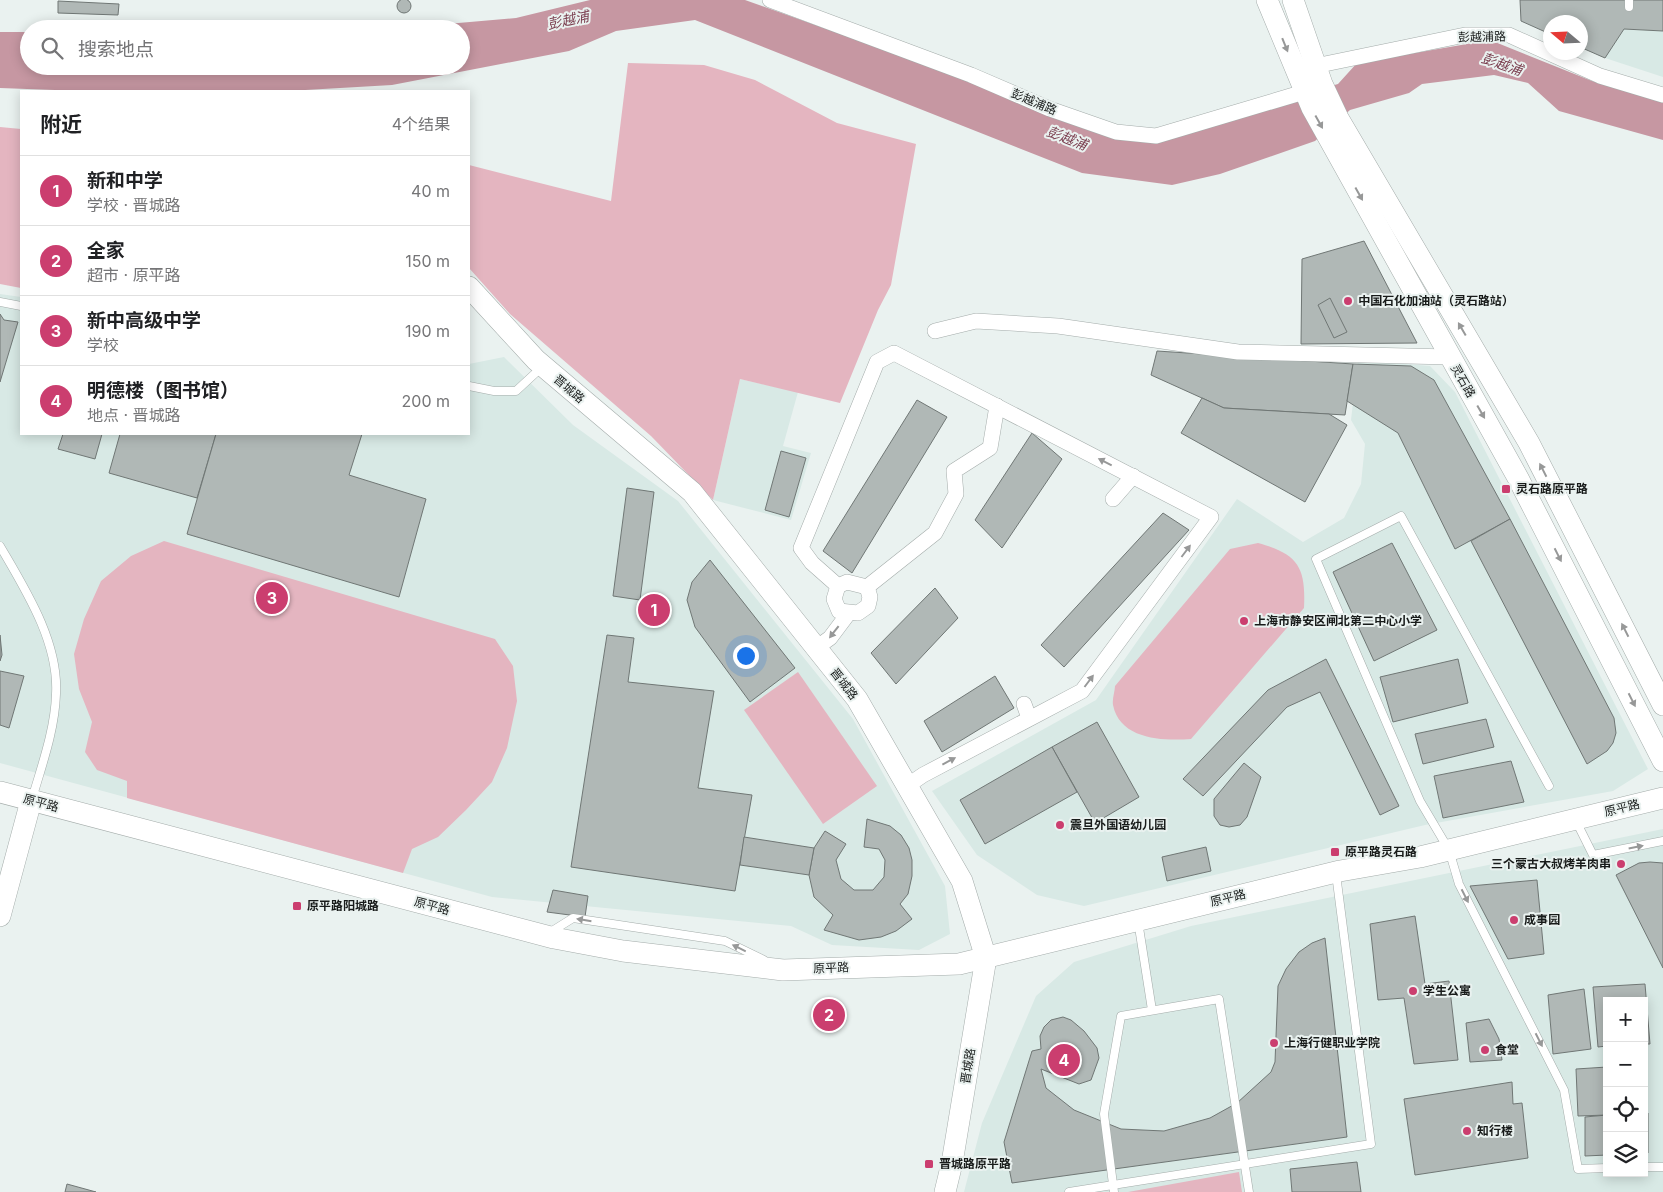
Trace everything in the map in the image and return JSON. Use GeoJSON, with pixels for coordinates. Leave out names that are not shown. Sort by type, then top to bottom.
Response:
{"type":"FeatureCollection","features":[{"type":"Feature","properties":{"kind":"street","name":"彭越浦路"},"geometry":{"type":"LineString","coordinates":[[770,0],[962,72],[1050,109],[1116,132],[1156,136],[1310,81],[1465,35],[1509,35],[1600,76],[1663,95]]}},
{"type":"Feature","properties":{"kind":"street","name":"灵石路"},"geometry":{"type":"LineString","coordinates":[[1266,0],[1342,143],[1450,357],[1518,478],[1663,761]]}},
{"type":"Feature","properties":{"kind":"street","name":"灵石路"},"geometry":{"type":"LineString","coordinates":[[1293,0],[1310,81]]}},
{"type":"Feature","properties":{"kind":"street","name":"灵石路"},"geometry":{"type":"LineString","coordinates":[[1342,143],[1529,443],[1663,705]]}},
{"type":"Feature","properties":{"kind":"street","name":"晋城路"},"geometry":{"type":"LineString","coordinates":[[470,288],[543,366],[692,492],[857,699],[962,881],[986,958],[952,1163],[945,1192]]}},
{"type":"Feature","properties":{"kind":"street"},"geometry":{"type":"LineString","coordinates":[[935,331],[976,321],[1058,326],[1238,352],[1450,357]]}},
{"type":"Feature","properties":{"kind":"street"},"geometry":{"type":"LineString","coordinates":[[838,586],[812,563],[801,548],[877,362],[894,353],[1212,517],[1082,691],[1027,711],[907,786]]}},
{"type":"Feature","properties":{"kind":"street"},"geometry":{"type":"LineString","coordinates":[[867,587],[935,533],[956,494],[954,471],[990,448],[997,406]]}},
{"type":"Feature","properties":{"kind":"street"},"geometry":{"type":"LineString","coordinates":[[1113,499],[1133,476]]}},
{"type":"Feature","properties":{"kind":"street"},"geometry":{"type":"LineString","coordinates":[[847,582],[867,587],[870,597],[868,606],[858,613],[848,614],[839,611],[834,599],[838,586],[847,582]]}},
{"type":"Feature","properties":{"kind":"street"},"geometry":{"type":"LineString","coordinates":[[816,648],[830,638],[848,614]]}},
{"type":"Feature","properties":{"kind":"street","name":"原平路"},"geometry":{"type":"LineString","coordinates":[[0,792],[545,936],[623,952],[783,970],[959,964],[1336,872],[1449,850],[1663,798]]}},
{"type":"Feature","properties":{"kind":"street"},"geometry":{"type":"LineString","coordinates":[[0,916],[31,801]]}},
{"type":"Feature","properties":{"kind":"lane"},"geometry":{"type":"LineString","coordinates":[[0,302],[20,306]]}},
{"type":"Feature","properties":{"kind":"lane"},"geometry":{"type":"LineString","coordinates":[[470,386],[494,391],[516,391],[543,366]]}},
{"type":"Feature","properties":{"kind":"lane"},"geometry":{"type":"LineString","coordinates":[[1549,786],[1402,516],[1316,559],[1420,801],[1449,850],[1459,884],[1564,1090],[1578,1169],[1603,1168]]}},
{"type":"Feature","properties":{"kind":"lane"},"geometry":{"type":"LineString","coordinates":[[0,546],[35,608],[51,654],[56,694],[50,734],[31,801]]}},
{"type":"Feature","properties":{"kind":"lane"},"geometry":{"type":"LineString","coordinates":[[1575,819],[1593,855],[1663,842]]}},
{"type":"Feature","properties":{"kind":"lane"},"geometry":{"type":"LineString","coordinates":[[1069,1192],[1113,1188],[1371,1144],[1336,872]]}},
{"type":"Feature","properties":{"kind":"lane"},"geometry":{"type":"LineString","coordinates":[[1138,920],[1152,1010]]}},
{"type":"Feature","properties":{"kind":"lane"},"geometry":{"type":"LineString","coordinates":[[1113,1188],[1104,1114],[1120,1016],[1219,999],[1249,1192]]}},
{"type":"Feature","properties":{"kind":"lane"},"geometry":{"type":"LineString","coordinates":[[1648,1167],[1663,1167]]}},
{"type":"Feature","properties":{"kind":"shaded area"},"geometry":{"type":"Polygon","coordinates":[[[1624,29],[1663,31],[1663,77],[1605,58],[1624,29]]]}},
{"type":"Feature","properties":{"kind":"shaded area"},"geometry":{"type":"Polygon","coordinates":[[[628,63],[704,65],[755,80],[837,123],[916,144],[891,285],[878,310],[840,403],[740,379],[713,500],[651,436],[510,314],[470,269],[470,165],[611,201],[628,63]]]}},
{"type":"Feature","properties":{"kind":"shaded area"},"geometry":{"type":"Polygon","coordinates":[[[0,127],[20,129],[20,288],[0,284],[0,127]]]}},
{"type":"Feature","properties":{"kind":"shaded area"},"geometry":{"type":"Polygon","coordinates":[[[0,294],[20,297],[20,435],[470,435],[470,364],[504,357],[573,425],[678,501],[853,719],[945,886],[950,934],[919,950],[832,945],[791,926],[492,897],[0,763],[0,294]]]}},
{"type":"Feature","properties":{"kind":"shaded area"},"geometry":{"type":"Polygon","coordinates":[[[1358,360],[1430,366],[1455,392],[1648,769],[1613,791],[1425,825],[1084,906],[1037,895],[977,855],[932,791],[1096,700],[1237,499],[1303,542],[1344,518],[1361,484],[1365,444],[1351,420],[1358,360]]]}},
{"type":"Feature","properties":{"kind":"shaded area"},"geometry":{"type":"Polygon","coordinates":[[[740,379],[798,392],[783,446],[811,453],[791,520],[713,500],[740,379]]]}},
{"type":"Feature","properties":{"kind":"shaded area"},"geometry":{"type":"Polygon","coordinates":[[[164,541],[495,639],[513,666],[517,701],[507,748],[492,782],[438,837],[412,849],[403,873],[127,798],[127,781],[97,770],[85,752],[92,722],[79,689],[74,654],[84,619],[101,581],[131,556],[164,541]]]}},
{"type":"Feature","properties":{"kind":"shaded area"},"geometry":{"type":"Polygon","coordinates":[[[1258,543],[1282,552],[1297,564],[1303,582],[1304,608],[1191,739],[1156,738],[1134,732],[1117,717],[1113,705],[1115,686],[1230,549],[1258,543]]]}},
{"type":"Feature","properties":{"kind":"shaded area"},"geometry":{"type":"Polygon","coordinates":[[[798,672],[877,786],[823,824],[744,710],[798,672]]]}},
{"type":"Feature","properties":{"kind":"shaded area","name":"上海行健职业学院"},"geometry":{"type":"Polygon","coordinates":[[[1663,829],[1663,1192],[964,1192],[982,1123],[1036,996],[1074,962],[1191,926],[1663,829]]]}},
{"type":"Feature","properties":{"kind":"shaded area"},"geometry":{"type":"Polygon","coordinates":[[[1239,1172],[1242,1192],[1128,1192],[1239,1172]]]}},
{"type":"Feature","properties":{"kind":"water","name":"彭越浦"},"geometry":{"type":"Polygon","coordinates":[[[590,0],[745,0],[1116,132],[1156,136],[1338,84],[1357,63],[1490,40],[1592,81],[1663,100],[1663,140],[1559,111],[1528,83],[1494,75],[1422,84],[1409,93],[1350,110],[1315,141],[1220,174],[1172,185],[1082,173],[695,20],[616,31],[569,51],[470,70],[470,22],[516,18],[590,0]]]}},
{"type":"Feature","properties":{"kind":"water"},"geometry":{"type":"Polygon","coordinates":[[[0,32],[20,32],[20,75],[444,75],[392,85],[305,90],[55,90],[0,88],[0,32]]]}},
{"type":"Feature","properties":{"kind":"building"},"geometry":{"type":"Polygon","coordinates":[[[401,-1],[407,-1],[411,6],[407,13],[401,13],[397,9],[397,3],[401,-1]]]}},
{"type":"Feature","properties":{"kind":"building"},"geometry":{"type":"Polygon","coordinates":[[[1520,0],[1663,0],[1663,31],[1624,29],[1605,58],[1588,51],[1588,15],[1543,15],[1543,31],[1521,21],[1520,0]]]}},
{"type":"Feature","properties":{"kind":"building"},"geometry":{"type":"Polygon","coordinates":[[[58,1],[119,4],[118,15],[58,13],[58,1]]]}},
{"type":"Feature","properties":{"kind":"building","name":"中国石化加油站（灵石路站）"},"geometry":{"type":"Polygon","coordinates":[[[1364,241],[1417,343],[1301,344],[1302,259],[1364,241]]]}},
{"type":"Feature","properties":{"kind":"building"},"geometry":{"type":"Polygon","coordinates":[[[1330,298],[1347,332],[1334,338],[1318,305],[1330,298]]]}},
{"type":"Feature","properties":{"kind":"building"},"geometry":{"type":"Polygon","coordinates":[[[0,314],[4,320],[18,322],[0,382],[0,314]]]}},
{"type":"Feature","properties":{"kind":"building"},"geometry":{"type":"Polygon","coordinates":[[[1157,351],[1353,364],[1345,415],[1224,408],[1151,375],[1157,351]]]}},
{"type":"Feature","properties":{"kind":"building"},"geometry":{"type":"Polygon","coordinates":[[[1353,364],[1411,366],[1434,380],[1510,519],[1455,549],[1398,433],[1347,401],[1353,364]]]}},
{"type":"Feature","properties":{"kind":"building"},"geometry":{"type":"Polygon","coordinates":[[[1202,398],[1224,408],[1329,414],[1347,425],[1305,502],[1181,433],[1202,398]]]}},
{"type":"Feature","properties":{"kind":"building"},"geometry":{"type":"Polygon","coordinates":[[[917,400],[947,417],[852,573],[823,551],[917,400]]]}},
{"type":"Feature","properties":{"kind":"building"},"geometry":{"type":"Polygon","coordinates":[[[1032,433],[1062,459],[1002,548],[975,520],[1032,433]]]}},
{"type":"Feature","properties":{"kind":"building"},"geometry":{"type":"Polygon","coordinates":[[[63,435],[102,435],[95,459],[58,449],[63,435]]]}},
{"type":"Feature","properties":{"kind":"building"},"geometry":{"type":"Polygon","coordinates":[[[120,435],[216,435],[197,498],[109,473],[120,435]]]}},
{"type":"Feature","properties":{"kind":"building"},"geometry":{"type":"Polygon","coordinates":[[[216,435],[362,435],[349,475],[426,499],[399,597],[187,534],[216,435]]]}},
{"type":"Feature","properties":{"kind":"building"},"geometry":{"type":"Polygon","coordinates":[[[781,451],[806,458],[789,517],[765,510],[781,451]]]}},
{"type":"Feature","properties":{"kind":"building"},"geometry":{"type":"Polygon","coordinates":[[[627,488],[654,492],[640,600],[613,596],[627,488]]]}},
{"type":"Feature","properties":{"kind":"building"},"geometry":{"type":"Polygon","coordinates":[[[1163,513],[1189,530],[1064,667],[1041,645],[1163,513]]]}},
{"type":"Feature","properties":{"kind":"building"},"geometry":{"type":"Polygon","coordinates":[[[1510,519],[1614,718],[1616,733],[1613,743],[1607,751],[1587,764],[1471,541],[1510,519]]]}},
{"type":"Feature","properties":{"kind":"building"},"geometry":{"type":"Polygon","coordinates":[[[1392,543],[1437,630],[1374,661],[1333,572],[1392,543]]]}},
{"type":"Feature","properties":{"kind":"building"},"geometry":{"type":"Polygon","coordinates":[[[710,560],[795,668],[750,702],[695,627],[687,600],[692,582],[710,560]]]}},
{"type":"Feature","properties":{"kind":"building"},"geometry":{"type":"Polygon","coordinates":[[[935,588],[958,618],[896,684],[871,653],[935,588]]]}},
{"type":"Feature","properties":{"kind":"building"},"geometry":{"type":"Polygon","coordinates":[[[0,635],[2,655],[0,661],[0,635]]]}},
{"type":"Feature","properties":{"kind":"building"},"geometry":{"type":"Polygon","coordinates":[[[607,635],[634,638],[628,682],[714,691],[698,788],[752,795],[735,891],[571,867],[607,635]]]}},
{"type":"Feature","properties":{"kind":"building"},"geometry":{"type":"Polygon","coordinates":[[[1326,659],[1399,806],[1380,815],[1320,692],[1287,707],[1203,796],[1183,779],[1268,690],[1326,659]]]}},
{"type":"Feature","properties":{"kind":"building"},"geometry":{"type":"Polygon","coordinates":[[[1458,659],[1468,703],[1393,722],[1380,677],[1458,659]]]}},
{"type":"Feature","properties":{"kind":"building"},"geometry":{"type":"Polygon","coordinates":[[[0,671],[24,676],[9,728],[0,725],[0,671]]]}},
{"type":"Feature","properties":{"kind":"building"},"geometry":{"type":"Polygon","coordinates":[[[995,676],[1014,708],[942,752],[924,721],[995,676]]]}},
{"type":"Feature","properties":{"kind":"building"},"geometry":{"type":"Polygon","coordinates":[[[1486,719],[1494,747],[1423,764],[1415,734],[1486,719]]]}},
{"type":"Feature","properties":{"kind":"building"},"geometry":{"type":"Polygon","coordinates":[[[1097,722],[1139,797],[1095,823],[1052,747],[1097,722]]]}},
{"type":"Feature","properties":{"kind":"building"},"geometry":{"type":"Polygon","coordinates":[[[1052,747],[1077,792],[985,844],[960,800],[1052,747]]]}},
{"type":"Feature","properties":{"kind":"building"},"geometry":{"type":"Polygon","coordinates":[[[1511,761],[1524,802],[1443,818],[1434,776],[1511,761]]]}},
{"type":"Feature","properties":{"kind":"building"},"geometry":{"type":"Polygon","coordinates":[[[1244,763],[1261,777],[1247,817],[1240,825],[1229,827],[1220,825],[1214,816],[1214,799],[1244,763]]]}},
{"type":"Feature","properties":{"kind":"building"},"geometry":{"type":"Polygon","coordinates":[[[867,819],[890,826],[901,835],[909,848],[912,860],[912,876],[908,894],[900,904],[912,919],[896,931],[881,937],[859,940],[824,930],[833,915],[814,897],[809,875],[814,848],[825,831],[846,844],[836,860],[841,879],[854,890],[873,890],[884,877],[885,860],[879,849],[864,847],[867,819]]]}},
{"type":"Feature","properties":{"kind":"building"},"geometry":{"type":"Polygon","coordinates":[[[744,837],[814,848],[809,875],[740,865],[744,837]]]}},
{"type":"Feature","properties":{"kind":"building"},"geometry":{"type":"Polygon","coordinates":[[[1206,847],[1211,871],[1167,881],[1162,857],[1206,847]]]}},
{"type":"Feature","properties":{"kind":"building"},"geometry":{"type":"Polygon","coordinates":[[[1639,863],[1663,863],[1663,968],[1616,875],[1639,863]]]}},
{"type":"Feature","properties":{"kind":"building","name":"成事园"},"geometry":{"type":"Polygon","coordinates":[[[1537,880],[1544,954],[1508,959],[1470,886],[1537,880]]]}},
{"type":"Feature","properties":{"kind":"building"},"geometry":{"type":"Polygon","coordinates":[[[553,890],[588,896],[585,917],[547,912],[553,890]]]}},
{"type":"Feature","properties":{"kind":"building","name":"学生公寓"},"geometry":{"type":"Polygon","coordinates":[[[1415,916],[1425,984],[1449,981],[1458,1060],[1414,1064],[1404,998],[1378,1000],[1370,924],[1415,916]]]}},
{"type":"Feature","properties":{"kind":"building"},"geometry":{"type":"Polygon","coordinates":[[[1325,938],[1347,1137],[1012,1183],[1004,1142],[1032,1051],[1041,1049],[1040,1036],[1044,1027],[1051,1020],[1063,1017],[1071,1020],[1084,1031],[1097,1048],[1099,1058],[1091,1080],[1079,1084],[1041,1069],[1046,1088],[1074,1110],[1121,1129],[1164,1131],[1210,1118],[1237,1103],[1271,1072],[1275,1062],[1278,986],[1286,969],[1299,952],[1312,943],[1325,938]]]}},
{"type":"Feature","properties":{"kind":"building"},"geometry":{"type":"Polygon","coordinates":[[[1645,984],[1646,997],[1603,997],[1603,1046],[1598,1047],[1593,987],[1645,984]]]}},
{"type":"Feature","properties":{"kind":"building"},"geometry":{"type":"Polygon","coordinates":[[[1584,989],[1591,1049],[1553,1054],[1548,995],[1584,989]]]}},
{"type":"Feature","properties":{"kind":"building","name":"食堂"},"geometry":{"type":"Polygon","coordinates":[[[1489,1019],[1499,1039],[1502,1060],[1470,1062],[1466,1023],[1489,1019]]]}},
{"type":"Feature","properties":{"kind":"building"},"geometry":{"type":"Polygon","coordinates":[[[1648,1020],[1650,1044],[1648,1044],[1648,1020]]]}},
{"type":"Feature","properties":{"kind":"building"},"geometry":{"type":"Polygon","coordinates":[[[1603,1067],[1603,1115],[1578,1116],[1576,1069],[1603,1067]]]}},
{"type":"Feature","properties":{"kind":"building","name":"知行楼"},"geometry":{"type":"Polygon","coordinates":[[[1512,1082],[1513,1104],[1522,1103],[1528,1158],[1415,1175],[1404,1099],[1512,1082]]]}},
{"type":"Feature","properties":{"kind":"building"},"geometry":{"type":"Polygon","coordinates":[[[1603,1115],[1603,1155],[1585,1156],[1585,1117],[1603,1115]]]}},
{"type":"Feature","properties":{"kind":"building"},"geometry":{"type":"Polygon","coordinates":[[[1357,1162],[1361,1192],[1292,1192],[1290,1169],[1357,1162]]]}},
{"type":"Feature","properties":{"kind":"building"},"geometry":{"type":"Polygon","coordinates":[[[67,1184],[96,1192],[65,1192],[67,1184]]]}},
{"type":"Feature","properties":{"kind":"place","name":"中国石化加油站（灵石路站）"},"geometry":{"type":"Point","coordinates":[1348,301]}},
{"type":"Feature","properties":{"kind":"place","name":"灵石路原平路"},"geometry":{"type":"Point","coordinates":[1506,489]}},
{"type":"Feature","properties":{"kind":"place","name":"新中高级中学"},"geometry":{"type":"Point","coordinates":[272,598]}},
{"type":"Feature","properties":{"kind":"place","name":"新和中学"},"geometry":{"type":"Point","coordinates":[654,610]}},
{"type":"Feature","properties":{"kind":"place","name":"上海市静安区闸北第二中心小学"},"geometry":{"type":"Point","coordinates":[1244,621]}},
{"type":"Feature","properties":{"kind":"place","name":"震旦外国语幼儿园"},"geometry":{"type":"Point","coordinates":[1060,825]}},
{"type":"Feature","properties":{"kind":"place","name":"原平路灵石路"},"geometry":{"type":"Point","coordinates":[1335,852]}},
{"type":"Feature","properties":{"kind":"place","name":"三个蒙古大叔烤羊肉串"},"geometry":{"type":"Point","coordinates":[1621,864]}},
{"type":"Feature","properties":{"kind":"place","name":"原平路阳城路"},"geometry":{"type":"Point","coordinates":[297,906]}},
{"type":"Feature","properties":{"kind":"place","name":"成事园"},"geometry":{"type":"Point","coordinates":[1514,920]}},
{"type":"Feature","properties":{"kind":"place","name":"学生公寓"},"geometry":{"type":"Point","coordinates":[1413,991]}},
{"type":"Feature","properties":{"kind":"place","name":"全家"},"geometry":{"type":"Point","coordinates":[829,1015]}},
{"type":"Feature","properties":{"kind":"place","name":"上海行健职业学院"},"geometry":{"type":"Point","coordinates":[1274,1043]}},
{"type":"Feature","properties":{"kind":"place","name":"食堂"},"geometry":{"type":"Point","coordinates":[1485,1050]}},
{"type":"Feature","properties":{"kind":"place","name":"明德楼（图书馆）"},"geometry":{"type":"Point","coordinates":[1064,1060]}},
{"type":"Feature","properties":{"kind":"place","name":"知行楼"},"geometry":{"type":"Point","coordinates":[1467,1131]}},
{"type":"Feature","properties":{"kind":"place","name":"晋城路原平路"},"geometry":{"type":"Point","coordinates":[929,1164]}}]}
